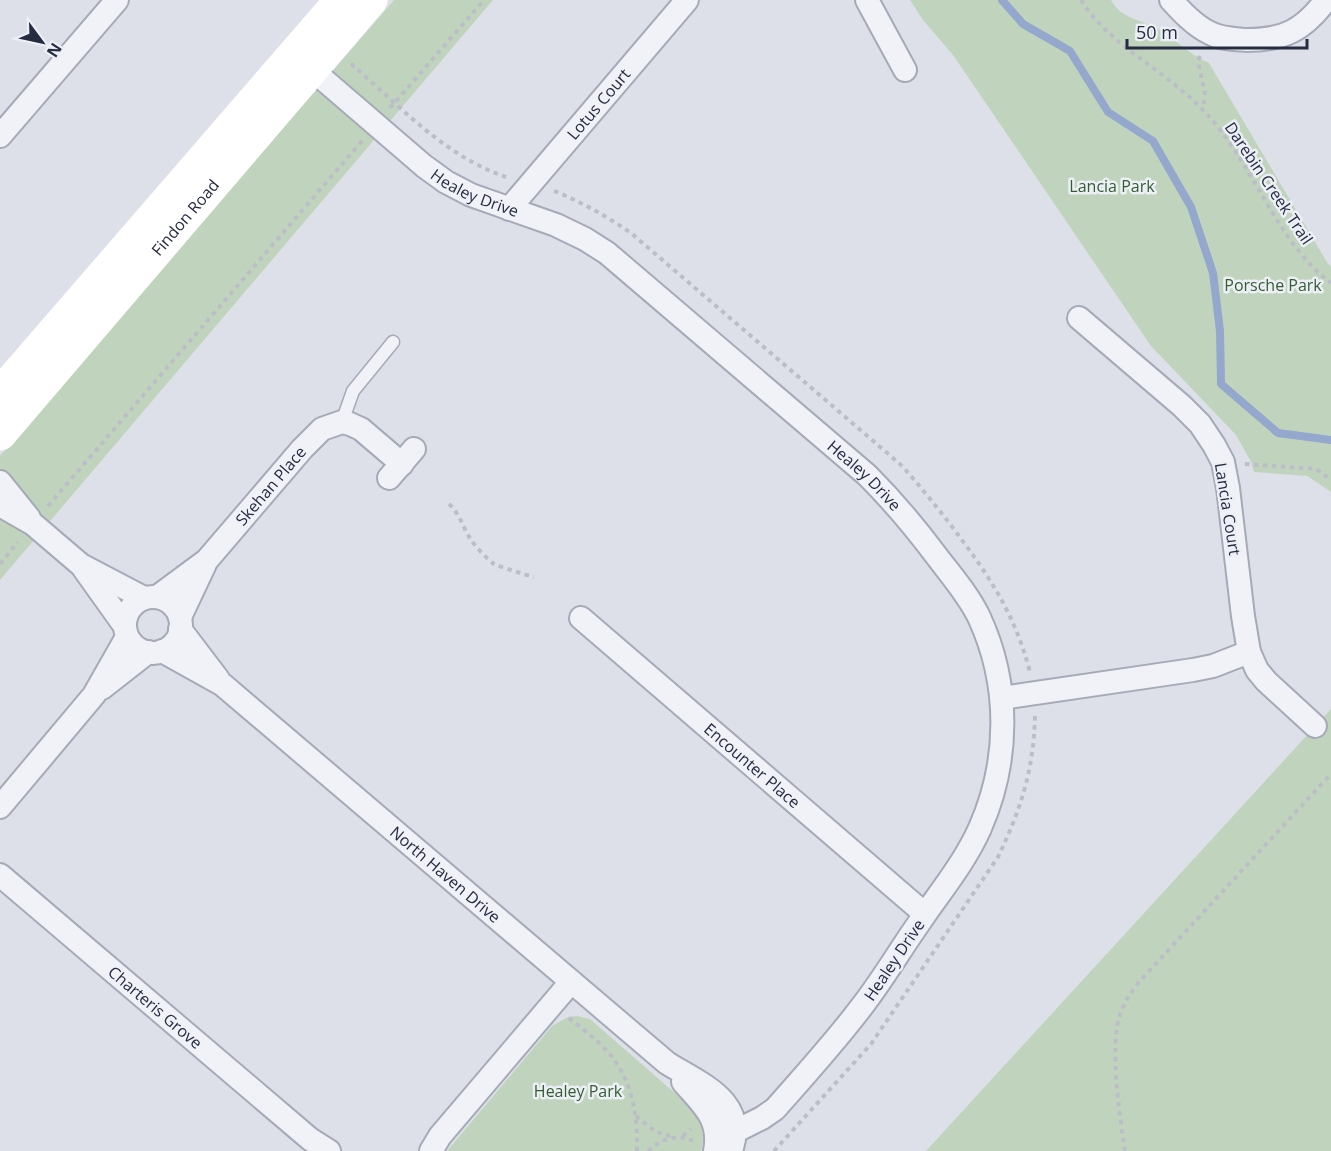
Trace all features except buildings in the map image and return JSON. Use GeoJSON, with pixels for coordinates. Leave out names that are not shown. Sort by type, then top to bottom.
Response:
{"type":"FeatureCollection","features":[{"type":"Feature","properties":{"kind":"main road","name":"Findon Road"},"geometry":{"type":"LineString","coordinates":[[0,434],[357,2]]}},
{"type":"Feature","properties":{"kind":"main road","name":"Findon Road"},"geometry":{"type":"LineString","coordinates":[[0,394],[312,57]]}},
{"type":"Feature","properties":{"kind":"street"},"geometry":{"type":"LineString","coordinates":[[0,136],[117,0]]}},
{"type":"Feature","properties":{"kind":"street","name":"Lotus Court"},"geometry":{"type":"LineString","coordinates":[[509,209],[687,0]]}},
{"type":"Feature","properties":{"kind":"street"},"geometry":{"type":"LineString","coordinates":[[867,0],[905,70]]}},
{"type":"Feature","properties":{"kind":"street"},"geometry":{"type":"LineString","coordinates":[[1171,0],[1200,28],[1213,35],[1229,39],[1259,40],[1282,37],[1307,23],[1326,6]]}},
{"type":"Feature","properties":{"kind":"street","name":"Healey Drive"},"geometry":{"type":"LineString","coordinates":[[312,57],[376,125],[446,182],[471,195],[556,225],[607,253],[867,475],[920,534],[979,616],[991,649],[1002,698],[1003,732],[1001,765],[992,798],[975,838],[863,1005],[840,1035],[797,1083],[755,1106],[729,1131]]}},
{"type":"Feature","properties":{"kind":"street","name":"Lancia Court"},"geometry":{"type":"LineString","coordinates":[[1079,318],[1182,406],[1200,424],[1223,462],[1249,652],[1257,670],[1266,681],[1315,726]]}},
{"type":"Feature","properties":{"kind":"street"},"geometry":{"type":"LineString","coordinates":[[342,422],[361,429],[402,464]]}},
{"type":"Feature","properties":{"kind":"street","name":"Skehan Place"},"geometry":{"type":"LineString","coordinates":[[150,597],[207,560],[312,438],[325,428],[342,422]]}},
{"type":"Feature","properties":{"kind":"street"},"geometry":{"type":"LineString","coordinates":[[0,482],[33,524],[81,565],[126,631],[132,644],[155,652]]}},
{"type":"Feature","properties":{"kind":"street"},"geometry":{"type":"LineString","coordinates":[[0,506],[33,524]]}},
{"type":"Feature","properties":{"kind":"street","name":"Skehan Place"},"geometry":{"type":"LineString","coordinates":[[180,623],[207,560]]}},
{"type":"Feature","properties":{"kind":"street"},"geometry":{"type":"LineString","coordinates":[[81,565],[150,597],[171,604],[180,623],[177,639],[171,646],[155,652],[94,695]]}},
{"type":"Feature","properties":{"kind":"street"},"geometry":{"type":"LineString","coordinates":[[0,807],[94,695],[126,631],[129,609],[150,597]]}},
{"type":"Feature","properties":{"kind":"street","name":"Encounter Place"},"geometry":{"type":"LineString","coordinates":[[582,617],[925,914]]}},
{"type":"Feature","properties":{"kind":"street","name":"North Haven Drive"},"geometry":{"type":"LineString","coordinates":[[180,623],[223,685]]}},
{"type":"Feature","properties":{"kind":"street","name":"North Haven Drive"},"geometry":{"type":"LineString","coordinates":[[155,652],[223,685],[667,1063],[712,1118],[729,1131]]}},
{"type":"Feature","properties":{"kind":"street"},"geometry":{"type":"LineString","coordinates":[[1002,698],[1193,670],[1213,666],[1249,652]]}},
{"type":"Feature","properties":{"kind":"street","name":"Charteris Grove"},"geometry":{"type":"LineString","coordinates":[[0,875],[320,1147]]}},
{"type":"Feature","properties":{"kind":"street"},"geometry":{"type":"LineString","coordinates":[[422,1151],[436,1144],[571,982]]}},
{"type":"Feature","properties":{"kind":"street"},"geometry":{"type":"LineString","coordinates":[[715,1151],[729,1131]]}},
{"type":"Feature","properties":{"kind":"lane"},"geometry":{"type":"LineString","coordinates":[[342,422],[353,391],[393,342]]}},
{"type":"Feature","properties":{"kind":"path","name":"Darebin Creek Trail"},"geometry":{"type":"LineString","coordinates":[[1081,0],[1105,32],[1150,64],[1203,110],[1241,158],[1305,258],[1331,283]]}},
{"type":"Feature","properties":{"kind":"path"},"geometry":{"type":"LineString","coordinates":[[33,524],[481,1]]}},
{"type":"Feature","properties":{"kind":"path"},"geometry":{"type":"LineString","coordinates":[[1200,56],[1198,61],[1205,94],[1203,110]]}},
{"type":"Feature","properties":{"kind":"path"},"geometry":{"type":"LineString","coordinates":[[312,57],[396,102],[437,140],[462,158],[503,176],[580,202],[607,216],[631,233],[916,480],[984,569],[1001,597],[1023,647],[1030,671],[1036,717],[1033,752],[1026,789],[1013,825],[998,856],[871,1044],[774,1151]]}},
{"type":"Feature","properties":{"kind":"path"},"geometry":{"type":"LineString","coordinates":[[1223,462],[1316,469],[1331,480]]}},
{"type":"Feature","properties":{"kind":"path"},"geometry":{"type":"LineString","coordinates":[[449,504],[456,510],[471,541],[491,562],[525,576],[534,577]]}},
{"type":"Feature","properties":{"kind":"path"},"geometry":{"type":"LineString","coordinates":[[1125,1151],[1121,1125],[1116,1034],[1119,1017],[1126,1000],[1139,982],[1331,774]]}},
{"type":"Feature","properties":{"kind":"path"},"geometry":{"type":"LineString","coordinates":[[552,1004],[611,1056],[624,1076],[636,1116],[637,1151]]}},
{"type":"Feature","properties":{"kind":"path"},"geometry":{"type":"LineString","coordinates":[[636,1116],[656,1132],[674,1137]]}},
{"type":"Feature","properties":{"kind":"path"},"geometry":{"type":"LineString","coordinates":[[648,1151],[661,1142],[683,1136],[715,1151]]}},
{"type":"Feature","properties":{"kind":"green space"},"geometry":{"type":"Polygon","coordinates":[[[394,0],[493,0],[0,580],[0,456],[394,0]]]}},
{"type":"Feature","properties":{"kind":"green space"},"geometry":{"type":"Polygon","coordinates":[[[910,0],[1111,0],[1126,15],[1158,29],[1209,63],[1331,266],[1331,492],[1307,476],[1254,472],[1236,435],[1151,346],[953,55],[923,20],[910,0]]]}},
{"type":"Feature","properties":{"kind":"green space"},"geometry":{"type":"Polygon","coordinates":[[[1331,709],[1331,1151],[926,1151],[1331,709]]]}},
{"type":"Feature","properties":{"kind":"green space","name":"Healey Park"},"geometry":{"type":"Polygon","coordinates":[[[577,1016],[590,1019],[691,1107],[702,1128],[701,1151],[447,1151],[552,1026],[568,1017],[577,1016]]]}},
{"type":"Feature","properties":{"kind":"waterway"},"geometry":{"type":"LineString","coordinates":[[1002,0],[1023,24],[1070,51],[1108,112],[1153,141],[1191,207],[1213,273],[1220,331],[1221,384],[1278,433],[1331,440]]}},
{"type":"Feature","properties":{"kind":"park label","name":"Lancia Park"},"geometry":{"type":"Point","coordinates":[1112,186]}},
{"type":"Feature","properties":{"kind":"park label","name":"Porsche Park"},"geometry":{"type":"Point","coordinates":[1273,285]}}]}
